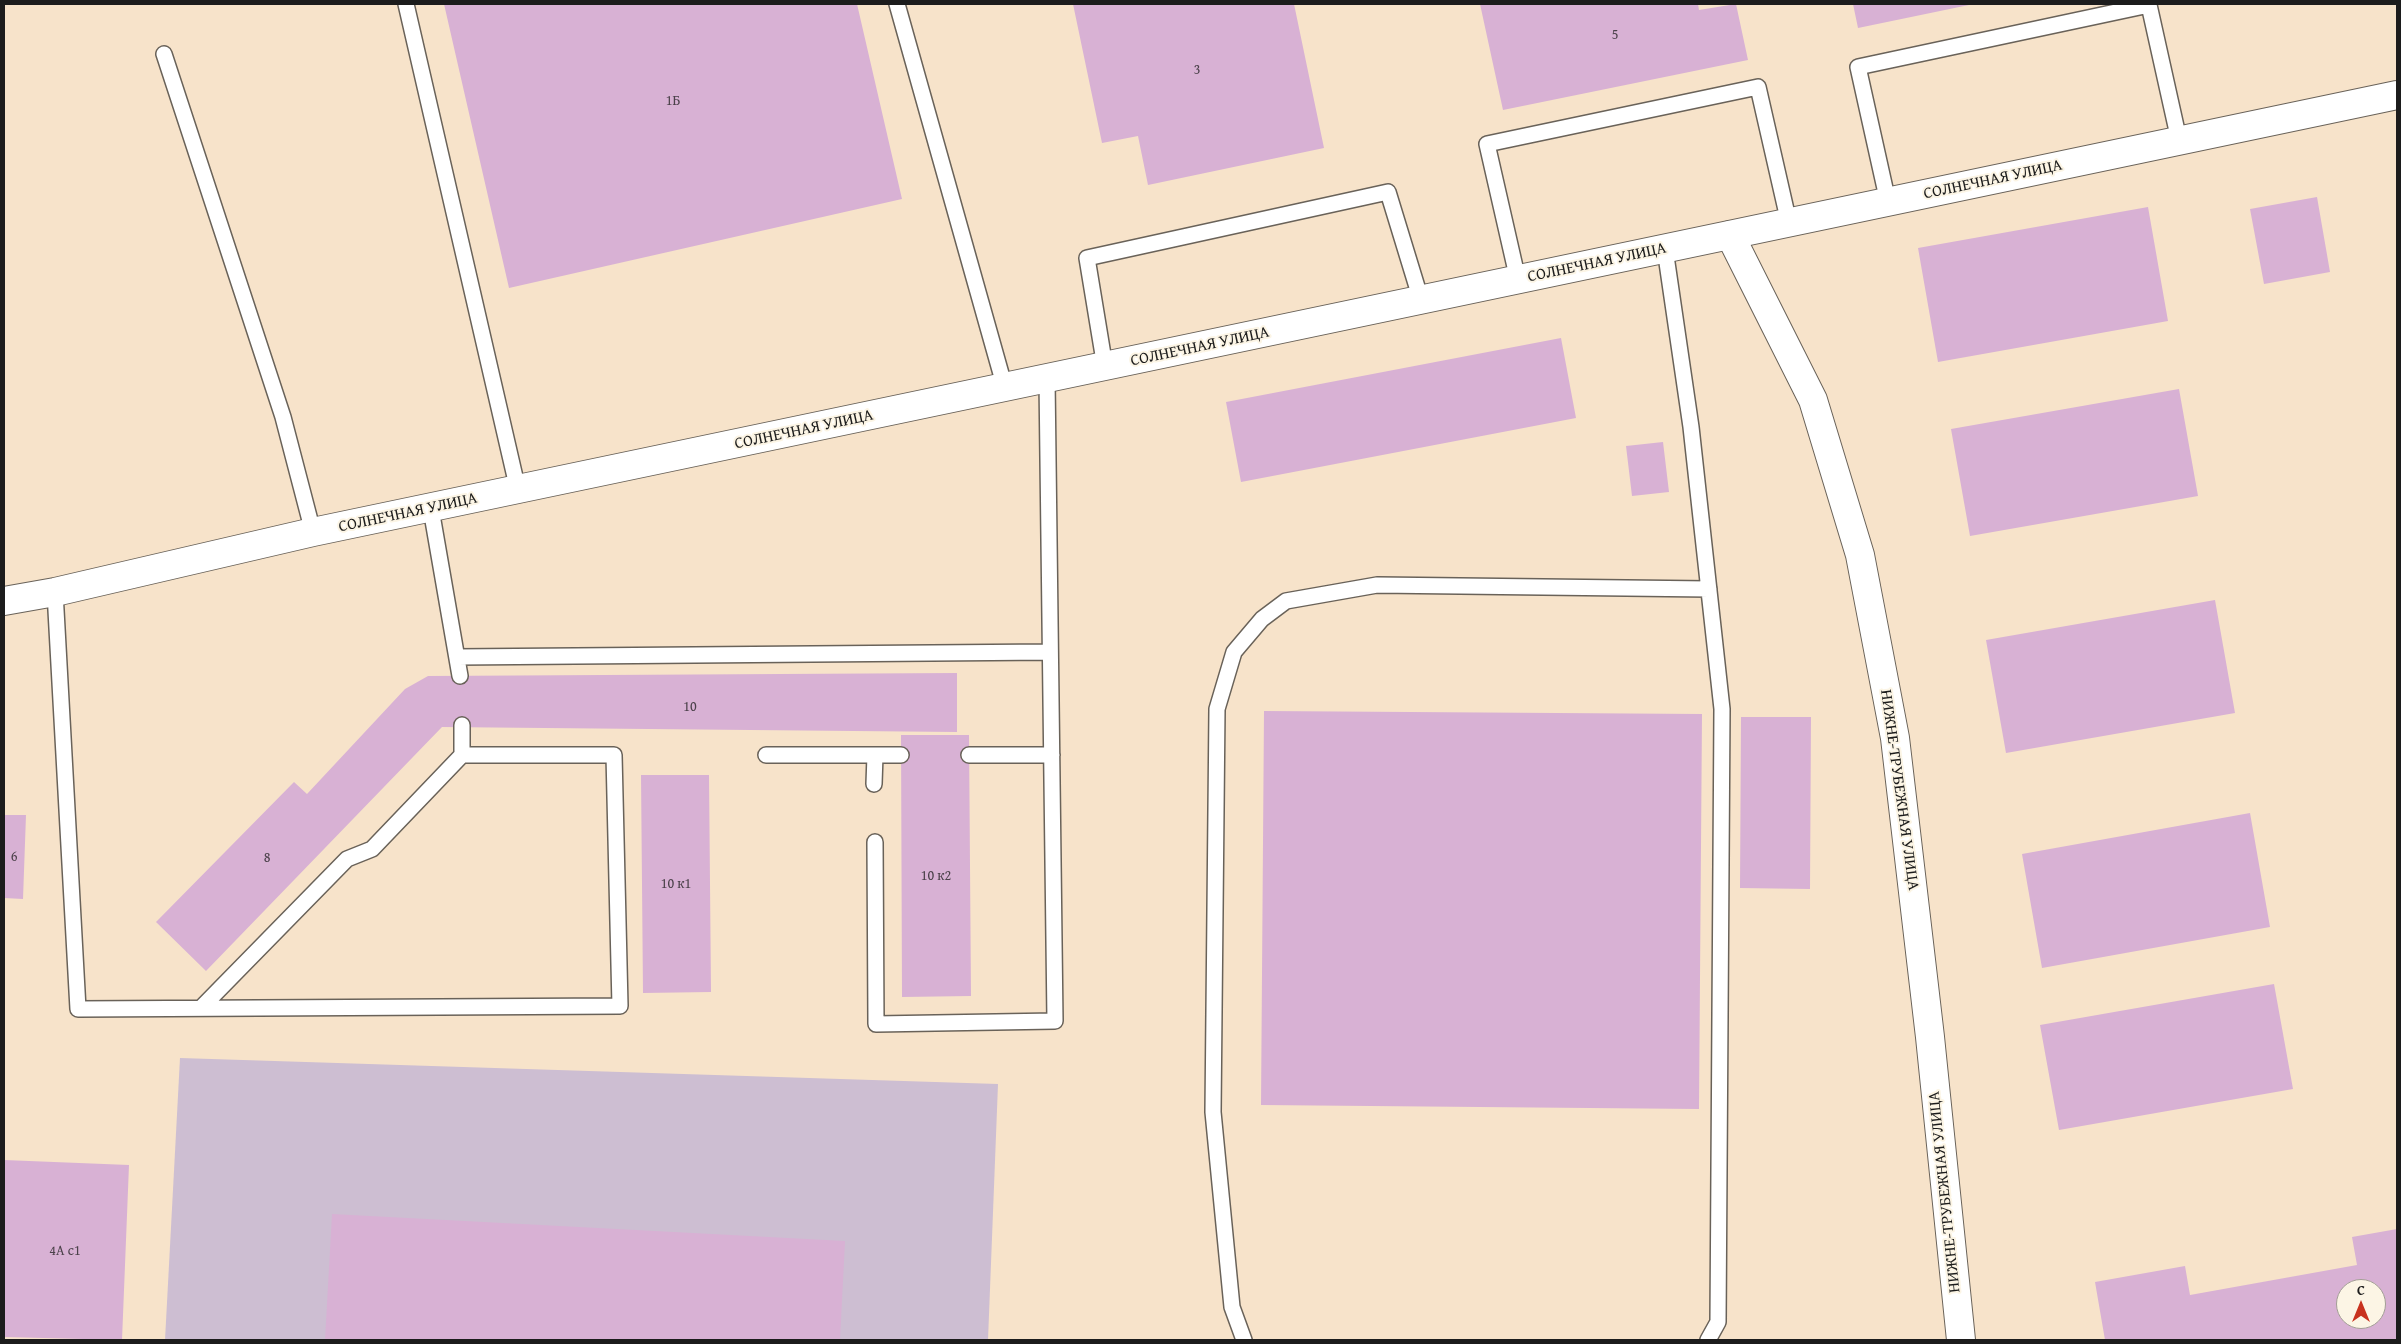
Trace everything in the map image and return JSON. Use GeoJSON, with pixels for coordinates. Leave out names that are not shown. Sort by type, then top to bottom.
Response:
{"type":"FeatureCollection","features":[{"type":"Feature","properties":{"kind":"main road","name":"СОЛНЕЧНАЯ УЛИЦА"},"geometry":{"type":"LineString","coordinates":[[4,601],[55,592],[313,532],[2397,94]]}},
{"type":"Feature","properties":{"kind":"main road","name":"НИЖНЕ-ТРУБЕЖНАЯ УЛИЦА"},"geometry":{"type":"LineString","coordinates":[[1730,235],[1813,400],[1860,555],[1895,738],[1930,1037],[1960,1340]]}},
{"type":"Feature","properties":{"kind":"lane"},"geometry":{"type":"LineString","coordinates":[[406,4],[518,490]]}},
{"type":"Feature","properties":{"kind":"lane"},"geometry":{"type":"LineString","coordinates":[[897,4],[1005,388]]}},
{"type":"Feature","properties":{"kind":"lane"},"geometry":{"type":"LineString","coordinates":[[1888,202],[1858,67],[2149,5],[2179,140]]}},
{"type":"Feature","properties":{"kind":"lane"},"geometry":{"type":"LineString","coordinates":[[164,54],[283,417],[313,532]]}},
{"type":"Feature","properties":{"kind":"lane"},"geometry":{"type":"LineString","coordinates":[[1518,280],[1487,144],[1729,93],[1758,87],[1789,223]]}},
{"type":"Feature","properties":{"kind":"lane"},"geometry":{"type":"LineString","coordinates":[[1105,367],[1087,258],[1388,192],[1421,300]]}},
{"type":"Feature","properties":{"kind":"lane"},"geometry":{"type":"LineString","coordinates":[[1665,249],[1691,427],[1722,718],[1718,1322],[1708,1340]]}},
{"type":"Feature","properties":{"kind":"lane"},"geometry":{"type":"LineString","coordinates":[[875,842],[876,1024],[1055,1021],[1047,379]]}},
{"type":"Feature","properties":{"kind":"lane"},"geometry":{"type":"LineString","coordinates":[[431,508],[460,676]]}},
{"type":"Feature","properties":{"kind":"lane"},"geometry":{"type":"LineString","coordinates":[[1244,1340],[1232,1307],[1213,1112],[1217,708],[1234,652],[1262,619],[1286,601],[1377,585],[1709,589]]}},
{"type":"Feature","properties":{"kind":"lane"},"geometry":{"type":"LineString","coordinates":[[55,592],[78,1009],[620,1006],[614,755],[462,755]]}},
{"type":"Feature","properties":{"kind":"lane"},"geometry":{"type":"LineString","coordinates":[[457,657],[1050,652]]}},
{"type":"Feature","properties":{"kind":"lane"},"geometry":{"type":"LineString","coordinates":[[201,1008],[347,858],[372,848],[462,755],[462,725]]}},
{"type":"Feature","properties":{"kind":"lane"},"geometry":{"type":"LineString","coordinates":[[766,755],[901,755]]}},
{"type":"Feature","properties":{"kind":"lane"},"geometry":{"type":"LineString","coordinates":[[874,784],[875,755]]}},
{"type":"Feature","properties":{"kind":"lane"},"geometry":{"type":"LineString","coordinates":[[969,755],[1052,755]]}},
{"type":"Feature","properties":{"kind":"shaded area"},"geometry":{"type":"Polygon","coordinates":[[[180,1058],[998,1084],[988,1340],[165,1340],[180,1058]]]}},
{"type":"Feature","properties":{"kind":"building"},"geometry":{"type":"Polygon","coordinates":[[[444,4],[857,4],[902,199],[509,288],[444,4]]]}},
{"type":"Feature","properties":{"kind":"building"},"geometry":{"type":"Polygon","coordinates":[[[1073,4],[1294,4],[1324,148],[1148,185],[1138,136],[1102,143],[1073,4]]]}},
{"type":"Feature","properties":{"kind":"building"},"geometry":{"type":"Polygon","coordinates":[[[1480,4],[1698,4],[1699,10],[1736,4],[1748,60],[1503,110],[1480,4]]]}},
{"type":"Feature","properties":{"kind":"building"},"geometry":{"type":"Polygon","coordinates":[[[1853,4],[1969,4],[1969,5],[1858,28],[1853,4]]]}},
{"type":"Feature","properties":{"kind":"building"},"geometry":{"type":"Polygon","coordinates":[[[2317,197],[2330,272],[2264,284],[2250,209],[2317,197]]]}},
{"type":"Feature","properties":{"kind":"building"},"geometry":{"type":"Polygon","coordinates":[[[2148,207],[2168,321],[1938,362],[1918,248],[2148,207]]]}},
{"type":"Feature","properties":{"kind":"building"},"geometry":{"type":"Polygon","coordinates":[[[1561,338],[1576,418],[1241,482],[1226,402],[1561,338]]]}},
{"type":"Feature","properties":{"kind":"building"},"geometry":{"type":"Polygon","coordinates":[[[2179,389],[2198,496],[1970,536],[1951,429],[2179,389]]]}},
{"type":"Feature","properties":{"kind":"building"},"geometry":{"type":"Polygon","coordinates":[[[1663,442],[1669,492],[1632,496],[1626,446],[1663,442]]]}},
{"type":"Feature","properties":{"kind":"building"},"geometry":{"type":"Polygon","coordinates":[[[2215,600],[2235,713],[2006,753],[1986,640],[2215,600]]]}},
{"type":"Feature","properties":{"kind":"building"},"geometry":{"type":"Polygon","coordinates":[[[957,673],[957,732],[442,727],[206,971],[156,922],[294,782],[307,794],[405,689],[428,676],[957,673]]]}},
{"type":"Feature","properties":{"kind":"building"},"geometry":{"type":"Polygon","coordinates":[[[1264,711],[1702,714],[1699,1109],[1261,1105],[1264,711]]]}},
{"type":"Feature","properties":{"kind":"building"},"geometry":{"type":"Polygon","coordinates":[[[1741,717],[1811,717],[1810,889],[1740,888],[1741,717]]]}},
{"type":"Feature","properties":{"kind":"building"},"geometry":{"type":"Polygon","coordinates":[[[901,735],[969,735],[971,996],[902,997],[901,735]]]}},
{"type":"Feature","properties":{"kind":"building"},"geometry":{"type":"Polygon","coordinates":[[[641,775],[709,775],[711,992],[643,993],[641,775]]]}},
{"type":"Feature","properties":{"kind":"building"},"geometry":{"type":"Polygon","coordinates":[[[2250,813],[2270,927],[2042,968],[2022,854],[2250,813]]]}},
{"type":"Feature","properties":{"kind":"building"},"geometry":{"type":"Polygon","coordinates":[[[4,815],[26,815],[23,899],[4,898],[4,815]]]}},
{"type":"Feature","properties":{"kind":"building"},"geometry":{"type":"Polygon","coordinates":[[[2274,984],[2293,1089],[2059,1130],[2040,1025],[2274,984]]]}},
{"type":"Feature","properties":{"kind":"building"},"geometry":{"type":"Polygon","coordinates":[[[4,1160],[129,1165],[122,1340],[4,1337],[4,1160]]]}},
{"type":"Feature","properties":{"kind":"building"},"geometry":{"type":"Polygon","coordinates":[[[332,1214],[845,1241],[840,1340],[325,1340],[332,1214]]]}},
{"type":"Feature","properties":{"kind":"building"},"geometry":{"type":"Polygon","coordinates":[[[2397,1229],[2397,1340],[2105,1340],[2095,1282],[2185,1266],[2190,1295],[2357,1265],[2352,1237],[2397,1229]]]}}]}
